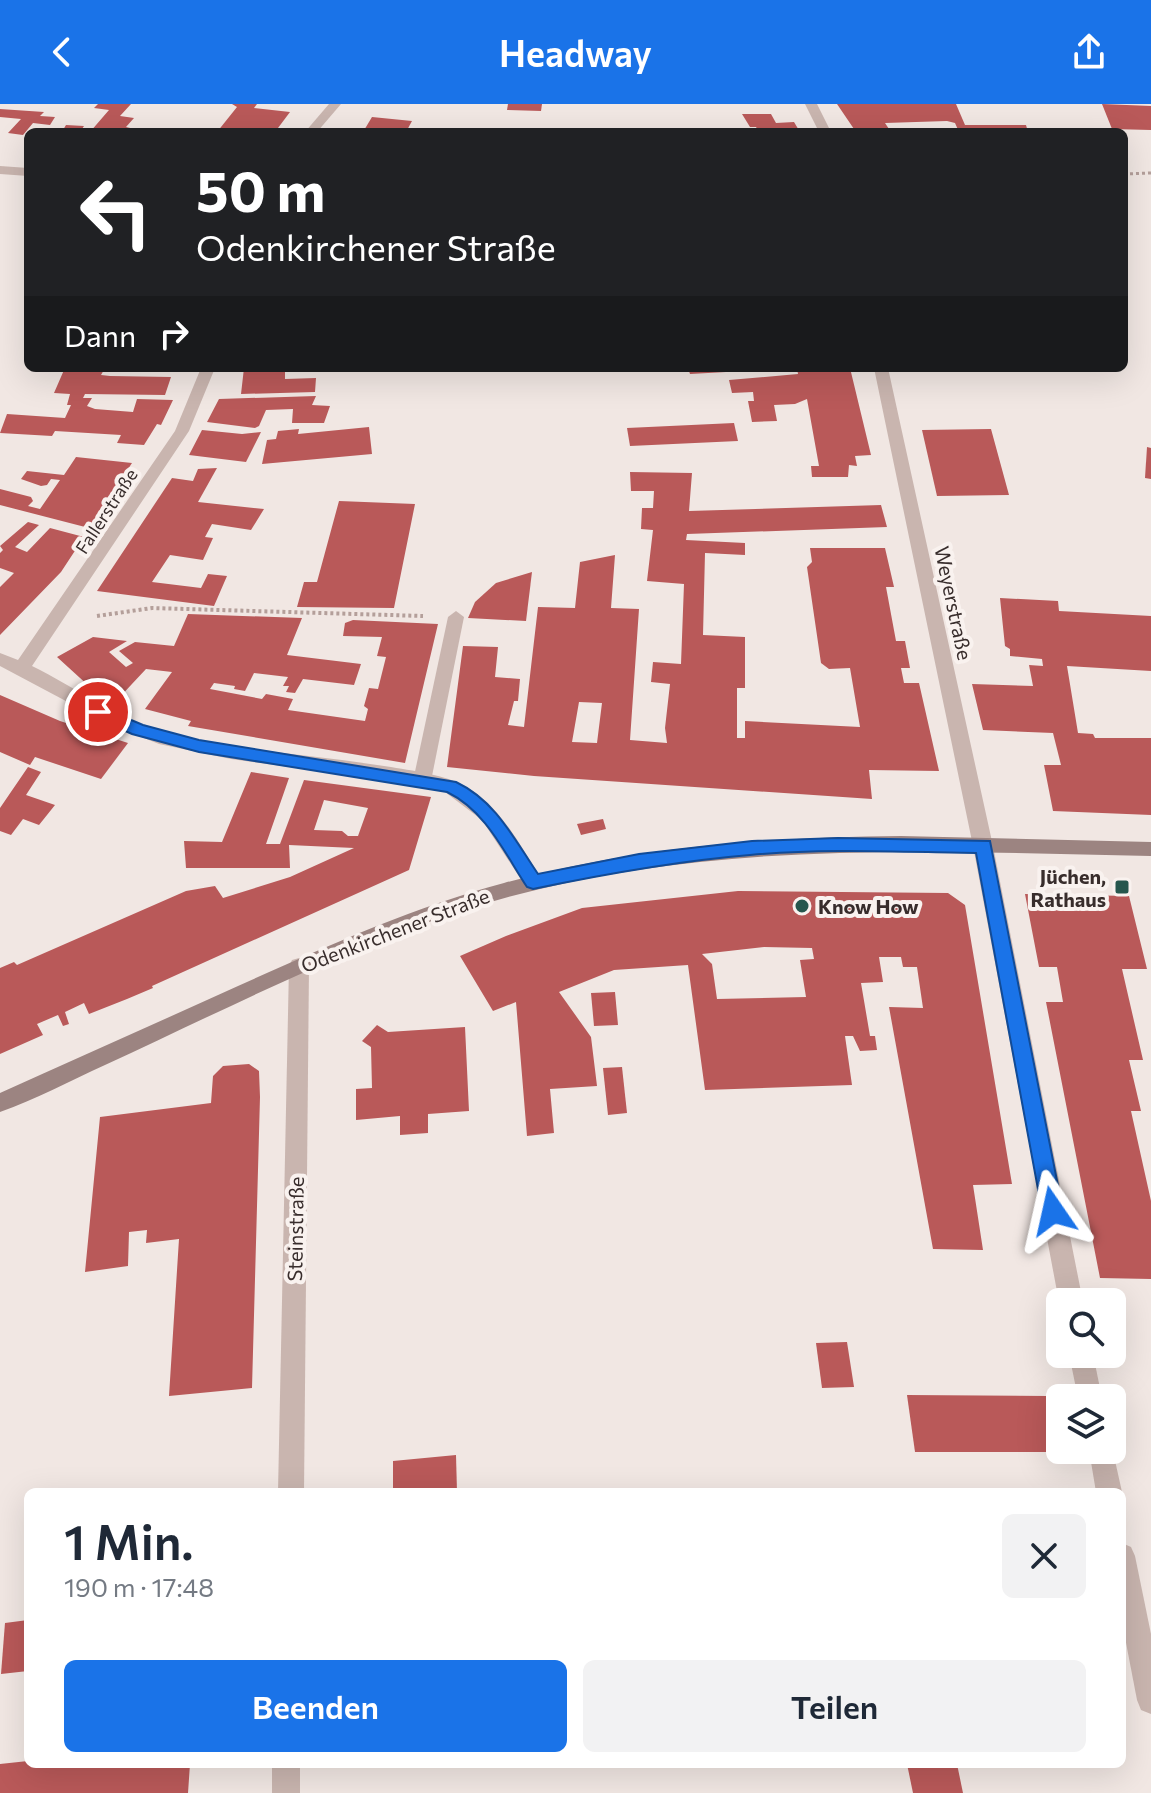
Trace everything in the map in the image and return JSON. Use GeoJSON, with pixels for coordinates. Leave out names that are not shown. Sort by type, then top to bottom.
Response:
{"type":"FeatureCollection","features":[{"type":"Feature","properties":{"kind":"main road","name":"Odenkirchener Straße"},"geometry":{"type":"LineString","coordinates":[[0,1103],[299,966],[421,916],[533,882],[639,861],[752,848],[838,845],[1151,849]]}},
{"type":"Feature","properties":{"kind":"street"},"geometry":{"type":"LineString","coordinates":[[314,128],[335,104]]}},
{"type":"Feature","properties":{"kind":"street"},"geometry":{"type":"LineString","coordinates":[[811,104],[823,128]]}},
{"type":"Feature","properties":{"kind":"street"},"geometry":{"type":"LineString","coordinates":[[0,170],[24,172]]}},
{"type":"Feature","properties":{"kind":"street","name":"Fallerstraße"},"geometry":{"type":"LineString","coordinates":[[22,667],[182,431],[206,372]]}},
{"type":"Feature","properties":{"kind":"street","name":"Weyerstraße"},"geometry":{"type":"LineString","coordinates":[[882,372],[983,846],[1068,1288]]}},
{"type":"Feature","properties":{"kind":"street"},"geometry":{"type":"LineString","coordinates":[[422,781],[456,617]]}},
{"type":"Feature","properties":{"kind":"street"},"geometry":{"type":"LineString","coordinates":[[0,659],[22,667],[119,722],[161,737],[225,751],[450,786],[481,806],[533,882]]}},
{"type":"Feature","properties":{"kind":"street","name":"Steinstraße"},"geometry":{"type":"LineString","coordinates":[[291,1488],[299,966]]}},
{"type":"Feature","properties":{"kind":"street"},"geometry":{"type":"LineString","coordinates":[[1104,1464],[1108,1488]]}},
{"type":"Feature","properties":{"kind":"street"},"geometry":{"type":"LineString","coordinates":[[1126,1576],[1151,1700]]}},
{"type":"Feature","properties":{"kind":"street"},"geometry":{"type":"LineString","coordinates":[[286,1768],[286,1793]]}},
{"type":"Feature","properties":{"kind":"path"},"geometry":{"type":"LineString","coordinates":[[1138,173],[1151,166]]}},
{"type":"Feature","properties":{"kind":"path"},"geometry":{"type":"LineString","coordinates":[[1128,174],[1151,173]]}},
{"type":"Feature","properties":{"kind":"path"},"geometry":{"type":"LineString","coordinates":[[92,617],[120,610],[152,608],[456,617]]}},
{"type":"Feature","properties":{"kind":"building"},"geometry":{"type":"Polygon","coordinates":[[[98,104],[131,104],[120,116],[134,118],[126,127],[130,128],[93,128],[109,110],[94,108],[98,104]]]}},
{"type":"Feature","properties":{"kind":"building"},"geometry":{"type":"Polygon","coordinates":[[[232,104],[257,104],[254,108],[290,112],[278,128],[220,128],[237,107],[232,104]]]}},
{"type":"Feature","properties":{"kind":"building"},"geometry":{"type":"Polygon","coordinates":[[[508,104],[542,104],[541,111],[507,110],[508,104]]]}},
{"type":"Feature","properties":{"kind":"building"},"geometry":{"type":"Polygon","coordinates":[[[837,104],[956,104],[965,125],[1026,125],[1027,128],[957,128],[955,123],[947,121],[885,123],[888,128],[853,128],[837,104]]]}},
{"type":"Feature","properties":{"kind":"building"},"geometry":{"type":"Polygon","coordinates":[[[1102,104],[1151,106],[1151,130],[1112,128],[1102,104]]]}},
{"type":"Feature","properties":{"kind":"building"},"geometry":{"type":"Polygon","coordinates":[[[0,109],[44,112],[40,116],[55,117],[50,125],[33,123],[24,128],[23,135],[8,133],[21,119],[0,117],[0,109]]]}},
{"type":"Feature","properties":{"kind":"building"},"geometry":{"type":"Polygon","coordinates":[[[742,114],[771,114],[776,123],[794,122],[798,128],[757,128],[750,127],[742,114]]]}},
{"type":"Feature","properties":{"kind":"building"},"geometry":{"type":"Polygon","coordinates":[[[372,117],[412,121],[408,128],[365,128],[372,117]]]}},
{"type":"Feature","properties":{"kind":"building"},"geometry":{"type":"Polygon","coordinates":[[[66,125],[84,126],[83,128],[64,128],[66,125]]]}},
{"type":"Feature","properties":{"kind":"building"},"geometry":{"type":"Polygon","coordinates":[[[63,372],[103,372],[101,375],[110,376],[171,377],[165,395],[85,394],[83,398],[92,398],[87,406],[133,412],[137,399],[173,400],[161,425],[157,424],[144,445],[117,443],[121,435],[55,431],[52,436],[0,433],[7,414],[65,418],[71,405],[67,405],[70,394],[54,393],[63,372]]]}},
{"type":"Feature","properties":{"kind":"building"},"geometry":{"type":"Polygon","coordinates":[[[244,372],[285,372],[285,379],[316,378],[315,392],[241,394],[244,372]]]}},
{"type":"Feature","properties":{"kind":"building"},"geometry":{"type":"Polygon","coordinates":[[[851,372],[871,455],[855,456],[857,466],[849,465],[848,477],[812,477],[811,466],[819,466],[807,399],[795,404],[774,405],[777,421],[752,422],[748,401],[754,401],[753,392],[732,393],[729,380],[851,372]]]}},
{"type":"Feature","properties":{"kind":"building"},"geometry":{"type":"Polygon","coordinates":[[[316,396],[312,405],[330,406],[324,423],[292,423],[293,409],[266,410],[255,428],[207,422],[219,399],[316,396]]]}},
{"type":"Feature","properties":{"kind":"building"},"geometry":{"type":"Polygon","coordinates":[[[734,423],[738,441],[630,446],[627,428],[734,423]]]}},
{"type":"Feature","properties":{"kind":"building"},"geometry":{"type":"Polygon","coordinates":[[[369,427],[372,454],[262,464],[267,440],[276,439],[278,431],[299,429],[298,434],[369,427]]]}},
{"type":"Feature","properties":{"kind":"building"},"geometry":{"type":"Polygon","coordinates":[[[991,429],[1009,495],[937,496],[922,430],[991,429]]]}},
{"type":"Feature","properties":{"kind":"building"},"geometry":{"type":"Polygon","coordinates":[[[202,430],[242,434],[261,432],[246,462],[189,455],[202,430]]]}},
{"type":"Feature","properties":{"kind":"building"},"geometry":{"type":"Polygon","coordinates":[[[1147,447],[1151,448],[1151,479],[1145,478],[1147,447]]]}},
{"type":"Feature","properties":{"kind":"building"},"geometry":{"type":"Polygon","coordinates":[[[76,457],[132,463],[89,528],[0,505],[0,489],[31,497],[33,501],[28,506],[40,509],[60,480],[51,479],[47,485],[41,486],[21,479],[27,471],[64,475],[76,457]]]}},
{"type":"Feature","properties":{"kind":"building"},"geometry":{"type":"Polygon","coordinates":[[[217,468],[198,502],[264,509],[251,530],[212,524],[205,537],[213,538],[203,560],[170,555],[152,582],[201,588],[208,574],[227,576],[214,606],[97,591],[172,478],[193,481],[198,469],[217,468]]]}},
{"type":"Feature","properties":{"kind":"building"},"geometry":{"type":"Polygon","coordinates":[[[630,472],[692,473],[689,511],[881,505],[887,527],[687,534],[686,540],[745,543],[745,555],[705,553],[703,635],[745,637],[745,688],[737,688],[737,738],[745,738],[745,721],[860,727],[850,668],[829,669],[821,663],[807,567],[812,562],[810,548],[885,548],[894,587],[886,587],[896,641],[905,641],[910,668],[901,668],[904,683],[919,683],[939,771],[869,770],[872,799],[534,776],[447,767],[463,646],[498,647],[495,677],[520,679],[518,701],[514,701],[508,725],[524,727],[538,607],[575,608],[580,562],[615,555],[611,608],[639,609],[630,740],[667,743],[665,728],[670,684],[651,682],[653,662],[681,664],[684,584],[647,581],[653,530],[641,529],[642,508],[653,508],[654,491],[631,491],[630,472]],[[579,702],[572,742],[597,743],[602,703],[579,702]]]}},
{"type":"Feature","properties":{"kind":"building"},"geometry":{"type":"Polygon","coordinates":[[[339,501],[415,504],[394,608],[297,607],[304,582],[317,582],[339,501]]]}},
{"type":"Feature","properties":{"kind":"building"},"geometry":{"type":"Polygon","coordinates":[[[28,522],[39,525],[15,547],[27,552],[50,528],[84,537],[61,572],[0,635],[0,587],[14,573],[0,568],[0,553],[3,550],[0,546],[28,522]]]}},
{"type":"Feature","properties":{"kind":"building"},"geometry":{"type":"Polygon","coordinates":[[[532,572],[526,621],[468,618],[475,602],[496,583],[532,572]]]}},
{"type":"Feature","properties":{"kind":"building"},"geometry":{"type":"Polygon","coordinates":[[[1000,598],[1058,601],[1059,611],[1151,616],[1151,671],[1067,666],[1078,733],[1093,734],[1095,738],[1151,738],[1151,815],[1053,811],[1044,765],[1061,765],[1053,733],[983,730],[972,684],[1033,686],[1029,665],[1043,666],[1042,659],[1010,656],[1010,649],[1005,646],[1000,598]]]}},
{"type":"Feature","properties":{"kind":"building"},"geometry":{"type":"Polygon","coordinates":[[[188,614],[302,618],[287,655],[361,664],[354,685],[303,679],[295,693],[286,692],[289,686],[283,686],[288,677],[254,673],[245,691],[214,683],[210,689],[262,699],[266,694],[293,699],[288,710],[365,721],[368,709],[364,706],[369,688],[378,689],[386,657],[377,656],[382,637],[343,636],[345,623],[353,620],[438,624],[405,763],[188,726],[191,721],[145,709],[172,672],[146,669],[117,700],[91,688],[57,657],[93,637],[127,641],[109,652],[126,667],[133,663],[119,651],[135,642],[174,646],[188,614]]]}},
{"type":"Feature","properties":{"kind":"building"},"geometry":{"type":"Polygon","coordinates":[[[0,695],[60,721],[128,743],[101,779],[35,757],[30,765],[0,752],[0,695]]]}},
{"type":"Feature","properties":{"kind":"building"},"geometry":{"type":"Polygon","coordinates":[[[28,767],[41,772],[26,795],[55,805],[39,825],[23,819],[11,835],[0,831],[0,808],[28,767]]]}},
{"type":"Feature","properties":{"kind":"building"},"geometry":{"type":"Polygon","coordinates":[[[251,772],[289,778],[266,844],[280,844],[304,780],[431,797],[409,870],[127,999],[89,1014],[84,1003],[65,1012],[69,1024],[63,1026],[58,1015],[37,1024],[43,1035],[0,1054],[0,968],[14,962],[17,965],[186,891],[215,886],[223,898],[290,877],[354,848],[289,845],[290,868],[186,868],[184,841],[222,842],[251,772]],[[324,800],[314,830],[342,831],[348,836],[358,836],[368,808],[324,800]]]}},
{"type":"Feature","properties":{"kind":"building"},"geometry":{"type":"Polygon","coordinates":[[[603,819],[606,829],[581,835],[577,824],[603,819]]]}},
{"type":"Feature","properties":{"kind":"building"},"geometry":{"type":"Polygon","coordinates":[[[738,891],[948,893],[965,905],[1012,1184],[973,1185],[983,1250],[933,1249],[889,1007],[923,1008],[917,967],[903,967],[901,957],[879,957],[883,982],[861,983],[870,1036],[875,1036],[877,1050],[860,1051],[853,1036],[845,1036],[852,1085],[705,1090],[688,965],[614,970],[559,992],[591,1037],[597,1086],[550,1089],[554,1133],[527,1136],[516,1002],[493,1011],[460,956],[582,908],[738,891]],[[764,947],[702,954],[712,964],[717,999],[806,997],[800,960],[814,959],[812,948],[764,947]]]}},
{"type":"Feature","properties":{"kind":"building"},"geometry":{"type":"Polygon","coordinates":[[[1025,894],[1129,896],[1147,969],[1122,969],[1143,1060],[1129,1060],[1141,1111],[1131,1111],[1151,1201],[1151,1279],[1100,1278],[1046,1002],[1063,1002],[1057,967],[1039,967],[1025,894]]]}},
{"type":"Feature","properties":{"kind":"building"},"geometry":{"type":"Polygon","coordinates":[[[615,992],[618,1025],[594,1026],[591,993],[615,992]]]}},
{"type":"Feature","properties":{"kind":"building"},"geometry":{"type":"Polygon","coordinates":[[[377,1025],[388,1032],[465,1027],[469,1111],[428,1114],[428,1133],[400,1135],[400,1116],[356,1120],[356,1089],[372,1088],[371,1047],[362,1041],[377,1025]]]}},
{"type":"Feature","properties":{"kind":"building"},"geometry":{"type":"Polygon","coordinates":[[[249,1064],[259,1071],[260,1097],[252,1388],[169,1396],[179,1239],[146,1243],[147,1230],[129,1232],[128,1266],[85,1272],[100,1117],[211,1103],[213,1076],[223,1066],[249,1064]]]}},
{"type":"Feature","properties":{"kind":"building"},"geometry":{"type":"Polygon","coordinates":[[[622,1067],[627,1113],[608,1115],[603,1068],[622,1067]]]}},
{"type":"Feature","properties":{"kind":"building"},"geometry":{"type":"Polygon","coordinates":[[[847,1342],[854,1387],[822,1388],[816,1343],[847,1342]]]}},
{"type":"Feature","properties":{"kind":"building"},"geometry":{"type":"Polygon","coordinates":[[[907,1395],[1046,1396],[1046,1452],[915,1452],[907,1395]]]}},
{"type":"Feature","properties":{"kind":"building"},"geometry":{"type":"Polygon","coordinates":[[[456,1455],[457,1488],[393,1488],[393,1461],[456,1455]]]}},
{"type":"Feature","properties":{"kind":"building"},"geometry":{"type":"Polygon","coordinates":[[[24,1621],[24,1671],[1,1674],[5,1623],[24,1621]]]}},
{"type":"Feature","properties":{"kind":"building"},"geometry":{"type":"Polygon","coordinates":[[[24,1761],[24,1768],[190,1768],[188,1793],[0,1793],[0,1764],[24,1761]]]}},
{"type":"Feature","properties":{"kind":"building"},"geometry":{"type":"Polygon","coordinates":[[[908,1768],[958,1768],[963,1793],[913,1793],[908,1768]]]}},
{"type":"Feature","properties":{"kind":"place","name":"Jüchen, Rathaus"},"geometry":{"type":"Point","coordinates":[1122,887]}},
{"type":"Feature","properties":{"kind":"place","name":"Know How"},"geometry":{"type":"Point","coordinates":[802,906]}},
{"type":"Feature","properties":{"kind":"route"},"geometry":{"type":"LineString","coordinates":[[98,712],[138,730],[199,746],[450,786],[468,795],[489,814],[533,882],[669,856],[752,848],[983,846],[1053,1211]]}}]}
